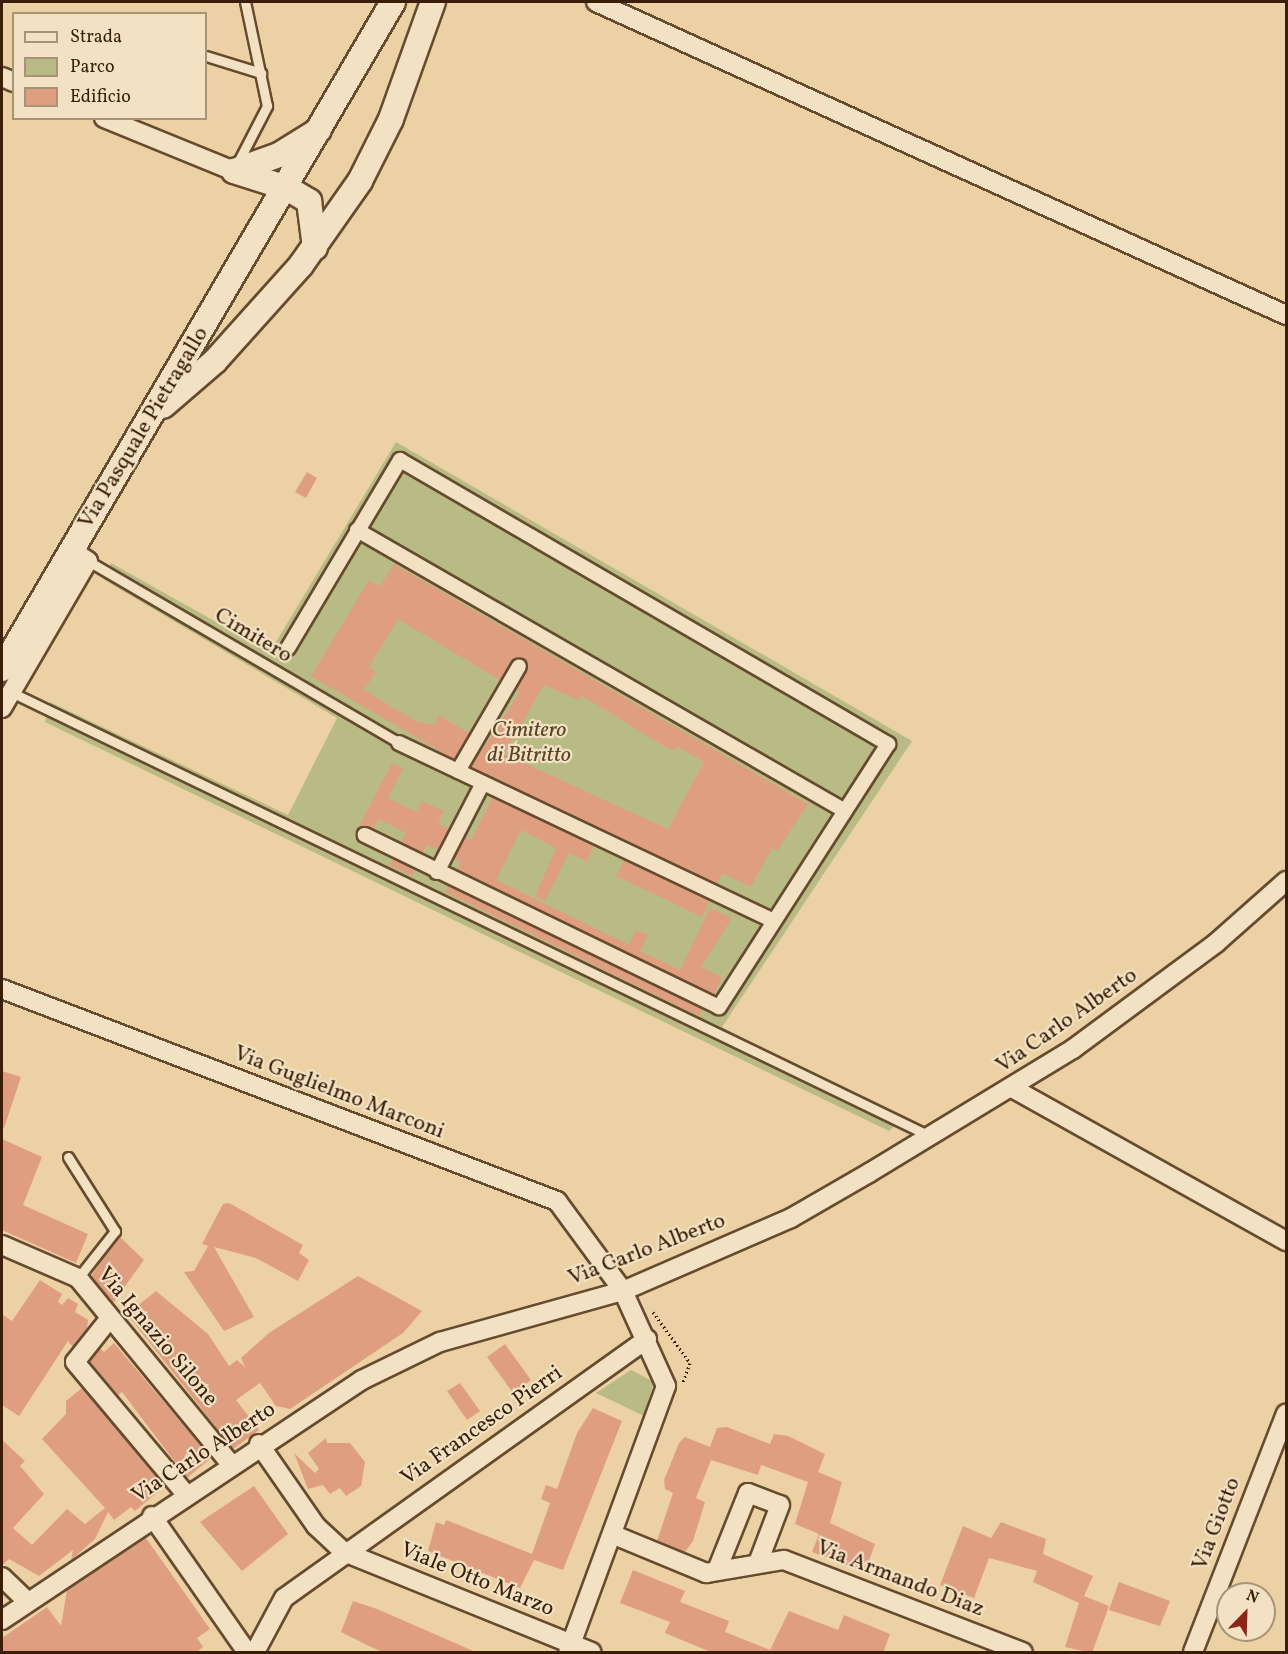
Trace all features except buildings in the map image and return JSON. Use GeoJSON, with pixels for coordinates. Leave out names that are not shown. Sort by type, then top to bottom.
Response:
{"type":"FeatureCollection","features":[{"type":"Feature","properties":{"kind":"main road","name":"Via Pasquale Pietragallo"},"geometry":{"type":"LineString","coordinates":[[2,669],[80,556],[147,419],[273,212],[393,2]]}},
{"type":"Feature","properties":{"kind":"main road"},"geometry":{"type":"LineString","coordinates":[[147,419],[214,361],[315,248],[360,181],[381,140],[433,2]]}},
{"type":"Feature","properties":{"kind":"main road"},"geometry":{"type":"LineString","coordinates":[[234,171],[279,155],[321,129]]}},
{"type":"Feature","properties":{"kind":"main road"},"geometry":{"type":"LineString","coordinates":[[234,171],[287,188],[309,201],[315,248]]}},
{"type":"Feature","properties":{"kind":"main road"},"geometry":{"type":"LineString","coordinates":[[234,171],[273,212]]}},
{"type":"Feature","properties":{"kind":"street"},"geometry":{"type":"LineString","coordinates":[[596,2],[1287,315]]}},
{"type":"Feature","properties":{"kind":"street"},"geometry":{"type":"LineString","coordinates":[[109,120],[234,171]]}},
{"type":"Feature","properties":{"kind":"street"},"geometry":{"type":"LineString","coordinates":[[288,648],[400,460],[888,744],[772,920],[719,1006],[437,872],[365,835]]}},
{"type":"Feature","properties":{"kind":"street"},"geometry":{"type":"LineString","coordinates":[[357,530],[845,811]]}},
{"type":"Feature","properties":{"kind":"street"},"geometry":{"type":"LineString","coordinates":[[2,708],[80,556]]}},
{"type":"Feature","properties":{"kind":"street"},"geometry":{"type":"LineString","coordinates":[[458,771],[519,666]]}},
{"type":"Feature","properties":{"kind":"street"},"geometry":{"type":"LineString","coordinates":[[399,743],[772,920]]}},
{"type":"Feature","properties":{"kind":"street"},"geometry":{"type":"LineString","coordinates":[[437,872],[483,783]]}},
{"type":"Feature","properties":{"kind":"street","name":"Via Carlo Alberto"},"geometry":{"type":"LineString","coordinates":[[2,1620],[230,1463],[362,1380],[440,1342],[622,1291],[791,1218],[1014,1089],[1216,943],[1287,881]]}},
{"type":"Feature","properties":{"kind":"street","name":"Via Guglielmo Marconi"},"geometry":{"type":"LineString","coordinates":[[2,989],[557,1201],[622,1291],[647,1339],[666,1386],[614,1536],[570,1648]]}},
{"type":"Feature","properties":{"kind":"street"},"geometry":{"type":"LineString","coordinates":[[1014,1089],[1287,1241]]}},
{"type":"Feature","properties":{"kind":"street","name":"Via Ignazio Silone"},"geometry":{"type":"LineString","coordinates":[[2,1245],[78,1278],[230,1463]]}},
{"type":"Feature","properties":{"kind":"street"},"geometry":{"type":"LineString","coordinates":[[110,1318],[75,1362],[185,1493]]}},
{"type":"Feature","properties":{"kind":"street","name":"Via Francesco Pierri"},"geometry":{"type":"LineString","coordinates":[[255,1653],[284,1598],[344,1552],[647,1339]]}},
{"type":"Feature","properties":{"kind":"street","name":"Via Giotto"},"geometry":{"type":"LineString","coordinates":[[1193,1653],[1287,1413]]}},
{"type":"Feature","properties":{"kind":"street"},"geometry":{"type":"LineString","coordinates":[[259,1444],[316,1526],[344,1552]]}},
{"type":"Feature","properties":{"kind":"street"},"geometry":{"type":"LineString","coordinates":[[717,1570],[748,1493],[780,1505],[758,1563]]}},
{"type":"Feature","properties":{"kind":"street"},"geometry":{"type":"LineString","coordinates":[[152,1516],[247,1653]]}},
{"type":"Feature","properties":{"kind":"street","name":"Via Armando Diaz"},"geometry":{"type":"LineString","coordinates":[[614,1536],[706,1573],[784,1560],[1023,1653]]}},
{"type":"Feature","properties":{"kind":"street","name":"Viale Otto Marzo"},"geometry":{"type":"LineString","coordinates":[[344,1552],[570,1648],[592,1653]]}},
{"type":"Feature","properties":{"kind":"street"},"geometry":{"type":"LineString","coordinates":[[2,1577],[27,1601]]}},
{"type":"Feature","properties":{"kind":"lane"},"geometry":{"type":"LineString","coordinates":[[234,171],[267,106],[245,2]]}},
{"type":"Feature","properties":{"kind":"lane"},"geometry":{"type":"LineString","coordinates":[[207,56],[261,74]]}},
{"type":"Feature","properties":{"kind":"lane","name":"Cimitero"},"geometry":{"type":"LineString","coordinates":[[80,556],[399,743]]}},
{"type":"Feature","properties":{"kind":"lane"},"geometry":{"type":"LineString","coordinates":[[11,692],[930,1136]]}},
{"type":"Feature","properties":{"kind":"lane"},"geometry":{"type":"LineString","coordinates":[[68,1157],[115,1231],[78,1278]]}},
{"type":"Feature","properties":{"kind":"green space","name":"Cimitero di Bitritto"},"geometry":{"type":"Polygon","coordinates":[[[396,442],[912,741],[722,1027],[902,1119],[889,1131],[45,722],[50,702],[288,815],[337,718],[103,579],[111,563],[270,652],[396,442]]]}},
{"type":"Feature","properties":{"kind":"green space"},"geometry":{"type":"Polygon","coordinates":[[[631,1370],[654,1382],[644,1416],[596,1393],[631,1370]]]}}]}
